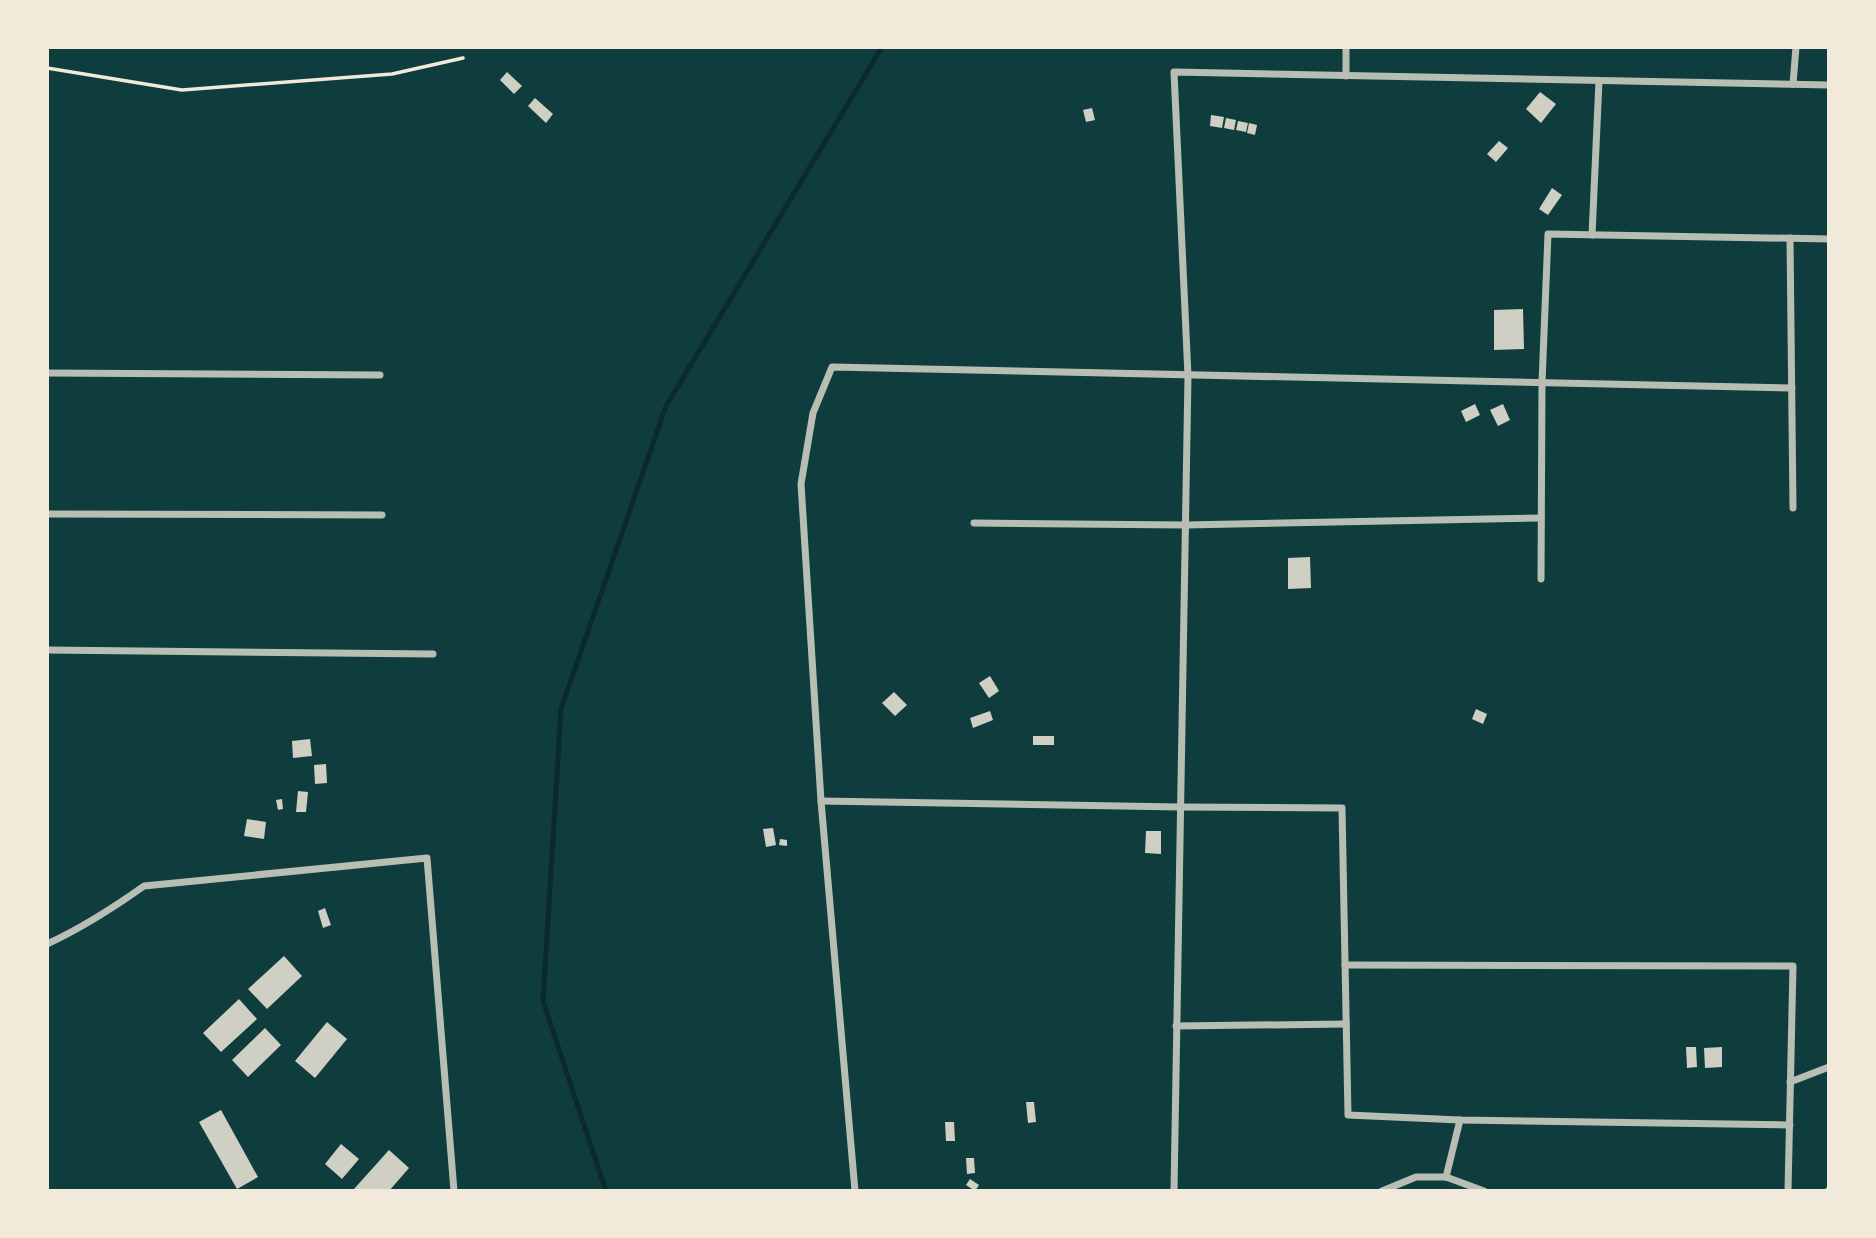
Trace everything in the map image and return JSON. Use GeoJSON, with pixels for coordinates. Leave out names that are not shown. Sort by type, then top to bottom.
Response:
{"type":"FeatureCollection","features":[{"type":"Feature","properties":{"kind":"street"},"geometry":{"type":"LineString","coordinates":[[1346,47],[1346,76]]}},
{"type":"Feature","properties":{"kind":"street"},"geometry":{"type":"LineString","coordinates":[[1793,84],[1796,47]]}},
{"type":"Feature","properties":{"kind":"street"},"geometry":{"type":"LineString","coordinates":[[1174,1191],[1188,376],[1174,72],[1829,85]]}},
{"type":"Feature","properties":{"kind":"street"},"geometry":{"type":"LineString","coordinates":[[1592,235],[1599,80]]}},
{"type":"Feature","properties":{"kind":"street"},"geometry":{"type":"LineString","coordinates":[[1541,579],[1542,383],[1548,234],[1829,239]]}},
{"type":"Feature","properties":{"kind":"street"},"geometry":{"type":"LineString","coordinates":[[1790,238],[1793,508]]}},
{"type":"Feature","properties":{"kind":"street"},"geometry":{"type":"LineString","coordinates":[[855,1191],[821,802],[801,484],[813,413],[832,368],[1791,388]]}},
{"type":"Feature","properties":{"kind":"street"},"geometry":{"type":"LineString","coordinates":[[47,373],[380,375]]}},
{"type":"Feature","properties":{"kind":"street"},"geometry":{"type":"LineString","coordinates":[[47,514],[382,515]]}},
{"type":"Feature","properties":{"kind":"street"},"geometry":{"type":"LineString","coordinates":[[974,523],[1185,525],[1541,517]]}},
{"type":"Feature","properties":{"kind":"street"},"geometry":{"type":"LineString","coordinates":[[47,650],[433,654]]}},
{"type":"Feature","properties":{"kind":"street"},"geometry":{"type":"LineString","coordinates":[[821,802],[1342,808],[1348,1115],[1460,1120],[1790,1125]]}},
{"type":"Feature","properties":{"kind":"street"},"geometry":{"type":"LineString","coordinates":[[47,944],[108,911],[144,886],[427,858],[454,1191]]}},
{"type":"Feature","properties":{"kind":"street"},"geometry":{"type":"LineString","coordinates":[[1345,965],[1793,966],[1788,1191]]}},
{"type":"Feature","properties":{"kind":"street"},"geometry":{"type":"LineString","coordinates":[[1177,1026],[1346,1024]]}},
{"type":"Feature","properties":{"kind":"street"},"geometry":{"type":"LineString","coordinates":[[1790,1082],[1829,1067]]}},
{"type":"Feature","properties":{"kind":"street"},"geometry":{"type":"LineString","coordinates":[[1446,1177],[1460,1120]]}},
{"type":"Feature","properties":{"kind":"street"},"geometry":{"type":"LineString","coordinates":[[1382,1191],[1416,1177],[1446,1177],[1484,1191]]}},
{"type":"Feature","properties":{"kind":"path"},"geometry":{"type":"LineString","coordinates":[[47,68],[182,90],[392,74],[464,58]]}},
{"type":"Feature","properties":{"kind":"building"},"geometry":{"type":"Polygon","coordinates":[[[507,72],[522,86],[514,94],[500,80],[507,72]]]}},
{"type":"Feature","properties":{"kind":"building"},"geometry":{"type":"Polygon","coordinates":[[[1540,92],[1556,104],[1541,123],[1526,109],[1540,92]]]}},
{"type":"Feature","properties":{"kind":"building"},"geometry":{"type":"Polygon","coordinates":[[[535,98],[553,114],[546,123],[528,106],[535,98]]]}},
{"type":"Feature","properties":{"kind":"building"},"geometry":{"type":"Polygon","coordinates":[[[1092,108],[1095,120],[1086,122],[1083,110],[1092,108]]]}},
{"type":"Feature","properties":{"kind":"building"},"geometry":{"type":"Polygon","coordinates":[[[1211,115],[1224,117],[1222,128],[1210,126],[1211,115]]]}},
{"type":"Feature","properties":{"kind":"building"},"geometry":{"type":"Polygon","coordinates":[[[1226,118],[1236,120],[1234,130],[1224,128],[1226,118]]]}},
{"type":"Feature","properties":{"kind":"building"},"geometry":{"type":"Polygon","coordinates":[[[1238,121],[1248,123],[1246,132],[1236,130],[1238,121]]]}},
{"type":"Feature","properties":{"kind":"building"},"geometry":{"type":"Polygon","coordinates":[[[1249,123],[1257,125],[1255,135],[1247,133],[1249,123]]]}},
{"type":"Feature","properties":{"kind":"building"},"geometry":{"type":"Polygon","coordinates":[[[1499,141],[1508,148],[1496,162],[1487,154],[1499,141]]]}},
{"type":"Feature","properties":{"kind":"building"},"geometry":{"type":"Polygon","coordinates":[[[1552,188],[1562,195],[1548,215],[1539,209],[1552,188]]]}},
{"type":"Feature","properties":{"kind":"building"},"geometry":{"type":"Polygon","coordinates":[[[1523,309],[1524,349],[1494,350],[1494,310],[1523,309]]]}},
{"type":"Feature","properties":{"kind":"building"},"geometry":{"type":"Polygon","coordinates":[[[1475,404],[1480,415],[1466,422],[1461,411],[1475,404]]]}},
{"type":"Feature","properties":{"kind":"building"},"geometry":{"type":"Polygon","coordinates":[[[1503,404],[1510,420],[1498,426],[1490,410],[1503,404]]]}},
{"type":"Feature","properties":{"kind":"building"},"geometry":{"type":"Polygon","coordinates":[[[1310,557],[1311,588],[1288,589],[1288,558],[1310,557]]]}},
{"type":"Feature","properties":{"kind":"building"},"geometry":{"type":"Polygon","coordinates":[[[990,676],[999,691],[989,698],[979,683],[990,676]]]}},
{"type":"Feature","properties":{"kind":"building"},"geometry":{"type":"Polygon","coordinates":[[[894,692],[907,705],[895,716],[882,703],[894,692]]]}},
{"type":"Feature","properties":{"kind":"building"},"geometry":{"type":"Polygon","coordinates":[[[1476,709],[1487,714],[1483,724],[1472,719],[1476,709]]]}},
{"type":"Feature","properties":{"kind":"building"},"geometry":{"type":"Polygon","coordinates":[[[990,711],[993,720],[973,728],[970,718],[990,711]]]}},
{"type":"Feature","properties":{"kind":"building"},"geometry":{"type":"Polygon","coordinates":[[[1033,736],[1054,736],[1054,745],[1033,745],[1033,736]]]}},
{"type":"Feature","properties":{"kind":"building"},"geometry":{"type":"Polygon","coordinates":[[[310,739],[312,756],[293,758],[292,741],[310,739]]]}},
{"type":"Feature","properties":{"kind":"building"},"geometry":{"type":"Polygon","coordinates":[[[326,764],[327,783],[315,784],[314,765],[326,764]]]}},
{"type":"Feature","properties":{"kind":"building"},"geometry":{"type":"Polygon","coordinates":[[[298,791],[308,792],[306,812],[296,812],[298,791]]]}},
{"type":"Feature","properties":{"kind":"building"},"geometry":{"type":"Polygon","coordinates":[[[282,799],[283,809],[278,810],[276,800],[282,799]]]}},
{"type":"Feature","properties":{"kind":"building"},"geometry":{"type":"Polygon","coordinates":[[[247,819],[266,822],[264,839],[244,836],[247,819]]]}},
{"type":"Feature","properties":{"kind":"building"},"geometry":{"type":"Polygon","coordinates":[[[773,828],[776,845],[766,847],[763,829],[773,828]]]}},
{"type":"Feature","properties":{"kind":"building"},"geometry":{"type":"Polygon","coordinates":[[[1146,831],[1161,831],[1161,854],[1145,853],[1146,831]]]}},
{"type":"Feature","properties":{"kind":"building"},"geometry":{"type":"Polygon","coordinates":[[[780,839],[787,840],[787,846],[779,845],[780,839]]]}},
{"type":"Feature","properties":{"kind":"building"},"geometry":{"type":"Polygon","coordinates":[[[325,908],[331,925],[323,928],[318,911],[325,908]]]}},
{"type":"Feature","properties":{"kind":"building"},"geometry":{"type":"Polygon","coordinates":[[[284,956],[302,976],[267,1009],[248,989],[284,956]]]}},
{"type":"Feature","properties":{"kind":"building"},"geometry":{"type":"Polygon","coordinates":[[[239,999],[257,1019],[221,1052],[203,1033],[239,999]]]}},
{"type":"Feature","properties":{"kind":"building"},"geometry":{"type":"Polygon","coordinates":[[[327,1022],[347,1039],[315,1078],[295,1061],[327,1022]]]}},
{"type":"Feature","properties":{"kind":"building"},"geometry":{"type":"Polygon","coordinates":[[[265,1028],[281,1045],[248,1077],[232,1060],[265,1028]]]}},
{"type":"Feature","properties":{"kind":"building"},"geometry":{"type":"Polygon","coordinates":[[[1686,1047],[1696,1047],[1697,1067],[1687,1068],[1686,1047]]]}},
{"type":"Feature","properties":{"kind":"building"},"geometry":{"type":"Polygon","coordinates":[[[1722,1047],[1722,1067],[1705,1068],[1704,1048],[1722,1047]]]}},
{"type":"Feature","properties":{"kind":"building"},"geometry":{"type":"Polygon","coordinates":[[[1026,1102],[1034,1102],[1036,1122],[1028,1123],[1026,1102]]]}},
{"type":"Feature","properties":{"kind":"building"},"geometry":{"type":"Polygon","coordinates":[[[221,1110],[258,1177],[237,1189],[199,1122],[221,1110]]]}},
{"type":"Feature","properties":{"kind":"building"},"geometry":{"type":"Polygon","coordinates":[[[945,1122],[954,1122],[955,1141],[946,1141],[945,1122]]]}},
{"type":"Feature","properties":{"kind":"building"},"geometry":{"type":"Polygon","coordinates":[[[341,1144],[359,1159],[342,1179],[325,1164],[341,1144]]]}},
{"type":"Feature","properties":{"kind":"building"},"geometry":{"type":"Polygon","coordinates":[[[389,1150],[409,1168],[389,1191],[356,1191],[354,1189],[389,1150]]]}},
{"type":"Feature","properties":{"kind":"building"},"geometry":{"type":"Polygon","coordinates":[[[966,1158],[974,1158],[975,1173],[967,1174],[966,1158]]]}},
{"type":"Feature","properties":{"kind":"building"},"geometry":{"type":"Polygon","coordinates":[[[970,1179],[979,1185],[975,1191],[966,1185],[970,1179]]]}},
{"type":"Feature","properties":{"kind":"waterway"},"geometry":{"type":"LineString","coordinates":[[606,1191],[543,1001],[561,709],[666,406],[882,47]]}}]}
